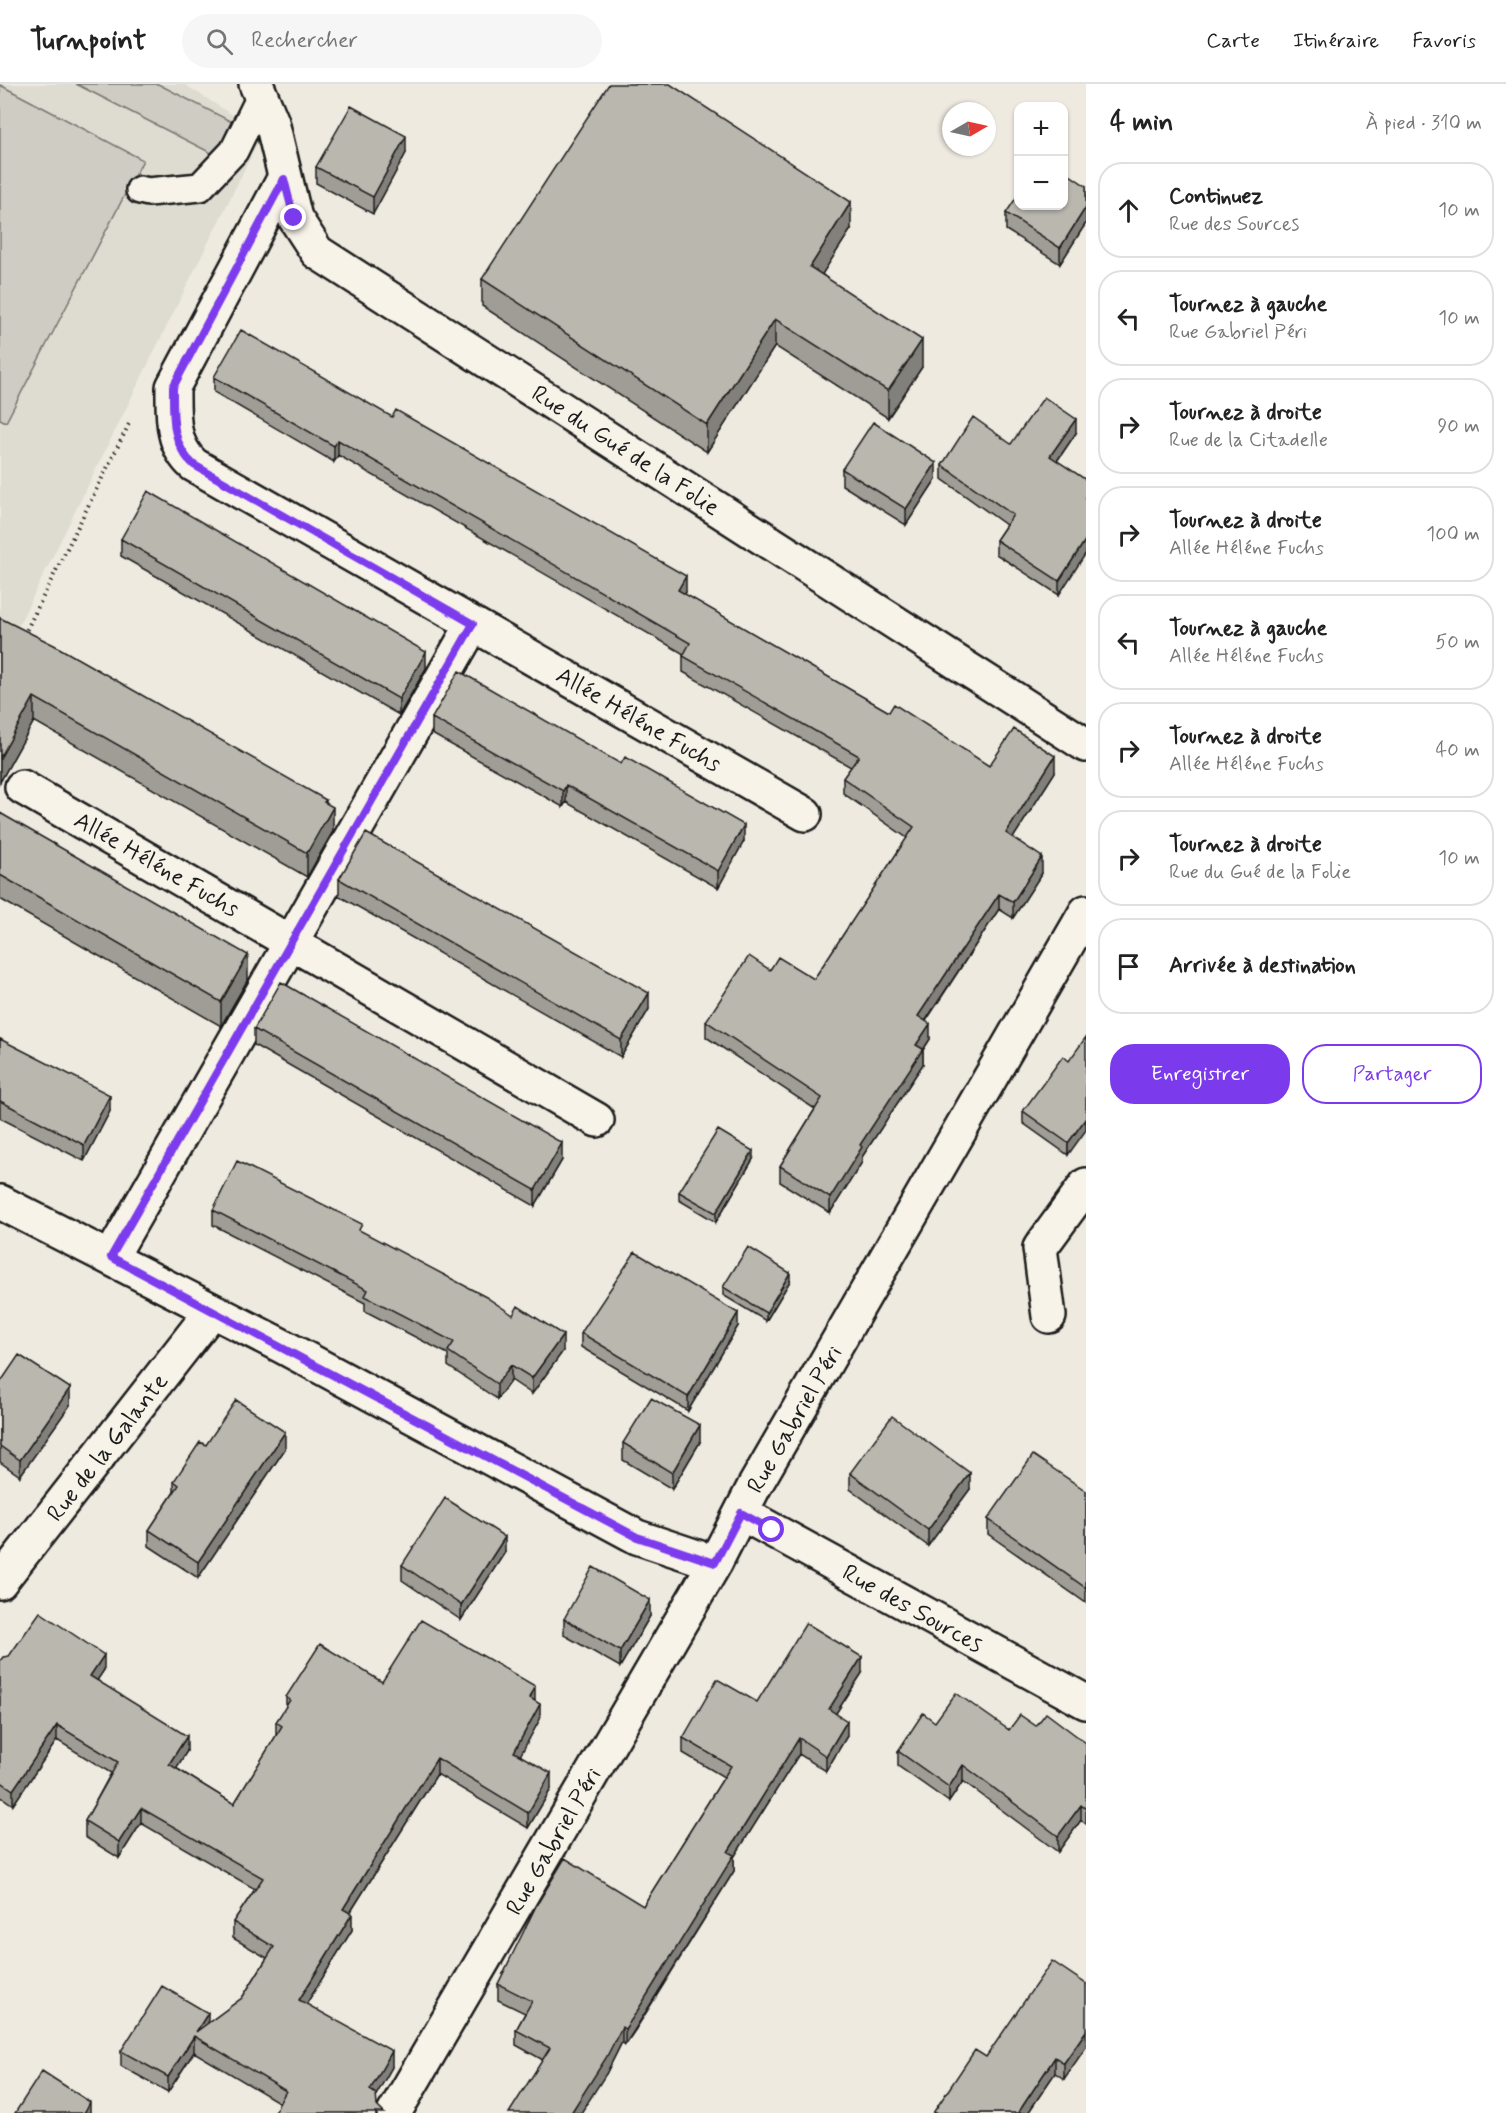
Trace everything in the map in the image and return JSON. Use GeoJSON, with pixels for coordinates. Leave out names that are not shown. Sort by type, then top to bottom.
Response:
{"type":"FeatureCollection","features":[{"type":"Feature","properties":{"kind":"street","name":"Rue du Gué de la Folie"},"geometry":{"type":"LineString","coordinates":[[259,90],[272,122],[294,218],[317,252],[1086,746]]}},
{"type":"Feature","properties":{"kind":"street","name":"Allée Héléne Fuchs"},"geometry":{"type":"LineString","coordinates":[[284,179],[173,387],[173,422],[182,455],[194,465],[805,814]]}},
{"type":"Feature","properties":{"kind":"street"},"geometry":{"type":"LineString","coordinates":[[111,1257],[473,624]]}},
{"type":"Feature","properties":{"kind":"street","name":"Allée Héléne Fuchs"},"geometry":{"type":"LineString","coordinates":[[22,787],[597,1120]]}},
{"type":"Feature","properties":{"kind":"street","name":"Rue Gabriel Péri"},"geometry":{"type":"LineString","coordinates":[[394,2113],[715,1563],[741,1513],[1086,912]]}},
{"type":"Feature","properties":{"kind":"street"},"geometry":{"type":"LineString","coordinates":[[1049,1316],[1040,1248],[1086,1185]]}},
{"type":"Feature","properties":{"kind":"street"},"geometry":{"type":"LineString","coordinates":[[0,1202],[111,1257],[637,1537],[715,1563]]}},
{"type":"Feature","properties":{"kind":"street","name":"Rue de la Galante"},"geometry":{"type":"LineString","coordinates":[[0,1582],[212,1311]]}},
{"type":"Feature","properties":{"kind":"street","name":"Rue des Sources"},"geometry":{"type":"LineString","coordinates":[[741,1513],[1086,1702]]}},
{"type":"Feature","properties":{"kind":"lane"},"geometry":{"type":"LineString","coordinates":[[140,190],[148,192],[200,187],[234,151],[259,90]]}},
{"type":"Feature","properties":{"kind":"shaded area"},"geometry":{"type":"Polygon","coordinates":[[[0,84],[184,84],[262,134],[0,663],[0,84]]]}},
{"type":"Feature","properties":{"kind":"shaded area"},"geometry":{"type":"Polygon","coordinates":[[[76,84],[158,84],[232,122],[215,155],[76,84]]]}},
{"type":"Feature","properties":{"kind":"shaded area"},"geometry":{"type":"Polygon","coordinates":[[[0,85],[143,160],[6,422],[0,419],[0,85]]]}},
{"type":"Feature","properties":{"kind":"building"},"geometry":{"type":"Polygon","coordinates":[[[609,84],[670,84],[851,202],[810,267],[922,340],[888,391],[775,319],[707,425],[482,279],[609,84]]]}},
{"type":"Feature","properties":{"kind":"building"},"geometry":{"type":"Polygon","coordinates":[[[351,106],[406,136],[373,197],[316,167],[351,106]]]}},
{"type":"Feature","properties":{"kind":"building"},"geometry":{"type":"Polygon","coordinates":[[[1068,174],[1086,186],[1086,207],[1060,248],[1006,213],[1014,201],[1014,210],[1068,210],[1068,174]]]}},
{"type":"Feature","properties":{"kind":"building"},"geometry":{"type":"Polygon","coordinates":[[[241,330],[392,417],[396,410],[686,576],[678,590],[889,712],[894,704],[989,766],[1014,729],[1055,756],[1006,833],[1042,857],[1013,902],[999,894],[918,1016],[930,1024],[916,1045],[923,1049],[860,1145],[862,1147],[830,1198],[780,1166],[822,1098],[706,1021],[749,956],[770,970],[778,957],[814,979],[914,827],[843,778],[859,756],[683,656],[690,643],[338,440],[334,446],[214,377],[241,330]]]}},
{"type":"Feature","properties":{"kind":"building"},"geometry":{"type":"Polygon","coordinates":[[[1044,397],[1076,419],[1050,456],[1086,480],[1086,539],[1059,581],[996,540],[1013,515],[942,465],[973,417],[1011,444],[1044,397]]]}},
{"type":"Feature","properties":{"kind":"building"},"geometry":{"type":"Polygon","coordinates":[[[873,422],[936,463],[906,509],[842,469],[873,422]]]}},
{"type":"Feature","properties":{"kind":"building"},"geometry":{"type":"Polygon","coordinates":[[[148,491],[426,652],[399,699],[121,539],[148,491]]]}},
{"type":"Feature","properties":{"kind":"building"},"geometry":{"type":"Polygon","coordinates":[[[0,618],[54,645],[326,800],[324,802],[333,807],[307,853],[34,697],[0,758],[0,618]]]}},
{"type":"Feature","properties":{"kind":"building"},"geometry":{"type":"Polygon","coordinates":[[[459,671],[621,764],[625,757],[744,825],[718,871],[566,785],[563,791],[432,718],[459,671]]]}},
{"type":"Feature","properties":{"kind":"building"},"geometry":{"type":"Polygon","coordinates":[[[0,813],[248,955],[221,1002],[0,875],[0,813]]]}},
{"type":"Feature","properties":{"kind":"building"},"geometry":{"type":"Polygon","coordinates":[[[366,833],[649,993],[621,1040],[339,879],[366,833]]]}},
{"type":"Feature","properties":{"kind":"building"},"geometry":{"type":"Polygon","coordinates":[[[281,982],[562,1143],[535,1190],[254,1029],[281,982]]]}},
{"type":"Feature","properties":{"kind":"building"},"geometry":{"type":"Polygon","coordinates":[[[1086,1037],[1086,1118],[1068,1143],[1023,1111],[1063,1056],[1069,1061],[1086,1037]]]}},
{"type":"Feature","properties":{"kind":"building"},"geometry":{"type":"Polygon","coordinates":[[[0,1039],[110,1095],[84,1145],[0,1101],[0,1039]]]}},
{"type":"Feature","properties":{"kind":"building"},"geometry":{"type":"Polygon","coordinates":[[[718,1130],[753,1151],[716,1213],[679,1192],[718,1130]]]}},
{"type":"Feature","properties":{"kind":"building"},"geometry":{"type":"Polygon","coordinates":[[[237,1161],[362,1224],[359,1230],[486,1297],[513,1315],[518,1306],[563,1335],[532,1378],[511,1365],[497,1384],[448,1351],[454,1342],[365,1296],[368,1290],[213,1210],[237,1161]]]}},
{"type":"Feature","properties":{"kind":"building"},"geometry":{"type":"Polygon","coordinates":[[[748,1247],[790,1273],[766,1313],[723,1287],[748,1247]]]}},
{"type":"Feature","properties":{"kind":"building"},"geometry":{"type":"Polygon","coordinates":[[[635,1252],[738,1313],[688,1397],[581,1333],[635,1252]]]}},
{"type":"Feature","properties":{"kind":"building"},"geometry":{"type":"Polygon","coordinates":[[[19,1355],[70,1388],[20,1460],[0,1446],[0,1383],[19,1355]]]}},
{"type":"Feature","properties":{"kind":"building"},"geometry":{"type":"Polygon","coordinates":[[[651,1398],[700,1425],[672,1473],[623,1443],[651,1398]]]}},
{"type":"Feature","properties":{"kind":"building"},"geometry":{"type":"Polygon","coordinates":[[[236,1400],[285,1432],[198,1562],[149,1530],[179,1485],[174,1481],[200,1442],[206,1445],[236,1400]]]}},
{"type":"Feature","properties":{"kind":"building"},"geometry":{"type":"Polygon","coordinates":[[[892,1416],[970,1473],[928,1530],[850,1473],[892,1416]]]}},
{"type":"Feature","properties":{"kind":"building"},"geometry":{"type":"Polygon","coordinates":[[[1033,1455],[1086,1491],[1086,1588],[988,1519],[1033,1455]]]}},
{"type":"Feature","properties":{"kind":"building"},"geometry":{"type":"Polygon","coordinates":[[[445,1498],[505,1537],[461,1605],[402,1565],[445,1498]]]}},
{"type":"Feature","properties":{"kind":"building"},"geometry":{"type":"Polygon","coordinates":[[[593,1567],[650,1600],[620,1651],[564,1619],[593,1567]]]}},
{"type":"Feature","properties":{"kind":"building"},"geometry":{"type":"Polygon","coordinates":[[[40,1612],[104,1655],[90,1676],[187,1736],[169,1764],[234,1804],[282,1726],[276,1722],[290,1700],[286,1697],[320,1644],[382,1682],[421,1620],[535,1686],[530,1698],[540,1704],[514,1752],[551,1773],[528,1813],[437,1758],[343,1909],[352,1914],[299,2000],[392,2051],[370,2090],[376,2094],[377,2106],[384,2113],[274,2113],[286,2091],[194,2036],[168,2077],[121,2051],[162,1986],[208,2013],[196,2032],[242,1998],[274,1947],[233,1922],[263,1878],[141,1808],[119,1842],[85,1821],[118,1762],[57,1725],[13,1790],[0,1781],[0,1661],[3,1657],[9,1656],[40,1612]]]}},
{"type":"Feature","properties":{"kind":"building"},"geometry":{"type":"Polygon","coordinates":[[[806,1623],[862,1657],[829,1709],[847,1721],[826,1756],[799,1738],[728,1852],[734,1855],[636,2013],[625,2029],[622,2027],[606,2058],[571,2113],[509,2113],[550,2048],[516,2030],[532,2001],[498,1984],[536,1906],[565,1858],[643,1906],[731,1766],[683,1738],[717,1679],[757,1702],[806,1623]]]}},
{"type":"Feature","properties":{"kind":"building"},"geometry":{"type":"Polygon","coordinates":[[[956,1693],[1009,1730],[1020,1715],[1036,1726],[1046,1713],[1086,1743],[1086,1809],[1081,1805],[1058,1836],[963,1765],[949,1787],[898,1751],[923,1713],[935,1722],[956,1693]]]}},
{"type":"Feature","properties":{"kind":"building"},"geometry":{"type":"Polygon","coordinates":[[[1052,1961],[1086,1984],[1086,2031],[1064,2063],[1055,2057],[1018,2113],[933,2113],[975,2050],[986,2057],[1052,1961]]]}},
{"type":"Feature","properties":{"kind":"building"},"geometry":{"type":"Polygon","coordinates":[[[42,2071],[90,2102],[84,2113],[15,2113],[42,2071]]]}},
{"type":"Feature","properties":{"kind":"route"},"geometry":{"type":"LineString","coordinates":[[294,218],[284,179],[173,387],[173,422],[182,455],[194,465],[473,624],[111,1257],[637,1537],[715,1563],[741,1513],[772,1530]]}}]}
